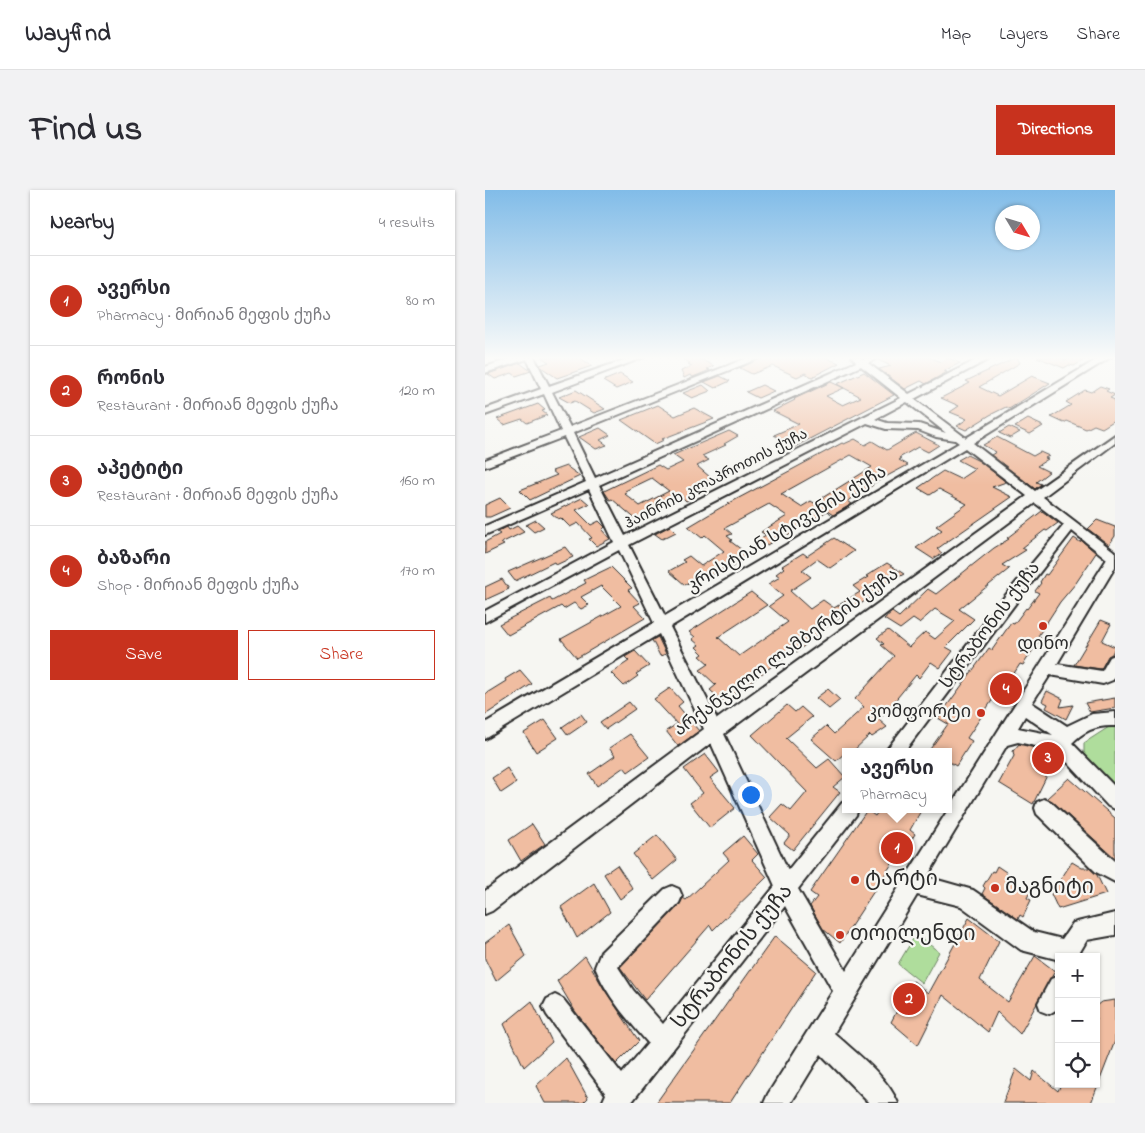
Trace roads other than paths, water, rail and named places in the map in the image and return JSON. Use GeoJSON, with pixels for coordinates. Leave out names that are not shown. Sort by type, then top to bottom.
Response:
{"type":"FeatureCollection","features":[{"type":"Feature","properties":{"kind":"street"},"geometry":{"type":"LineString","coordinates":[[485,412],[522,400]]}},
{"type":"Feature","properties":{"kind":"street"},"geometry":{"type":"LineString","coordinates":[[549,400],[568,432],[661,626],[714,731],[787,890],[846,992]]}},
{"type":"Feature","properties":{"kind":"street"},"geometry":{"type":"LineString","coordinates":[[485,464],[650,400]]}},
{"type":"Feature","properties":{"kind":"street"},"geometry":{"type":"LineString","coordinates":[[485,531],[592,484],[773,400]]}},
{"type":"Feature","properties":{"kind":"street","name":"ჰაინრიხ კლაპროთის ქუჩა"},"geometry":{"type":"LineString","coordinates":[[485,617],[622,543],[905,400]]}},
{"type":"Feature","properties":{"kind":"street"},"geometry":{"type":"LineString","coordinates":[[777,1103],[1113,562],[1071,524],[910,400]]}},
{"type":"Feature","properties":{"kind":"street","name":"კრისტიან სტივენის ქუჩა"},"geometry":{"type":"LineString","coordinates":[[485,732],[835,523],[962,440],[1033,400]]}},
{"type":"Feature","properties":{"kind":"street"},"geometry":{"type":"LineString","coordinates":[[866,419],[886,426],[919,427],[940,435],[962,440]]}},
{"type":"Feature","properties":{"kind":"street","name":"არქანჯელო ლამბერტის ქუჩა"},"geometry":{"type":"LineString","coordinates":[[485,904],[714,731],[1115,438]]}},
{"type":"Feature","properties":{"kind":"street","name":"სტრაბონის ქუჩა"},"geometry":{"type":"LineString","coordinates":[[897,748],[1010,600],[1071,524]]}},
{"type":"Feature","properties":{"kind":"street"},"geometry":{"type":"LineString","coordinates":[[1046,668],[1103,678],[1107,676],[1115,661]]}},
{"type":"Feature","properties":{"kind":"street"},"geometry":{"type":"LineString","coordinates":[[1019,712],[1027,726],[1064,739],[1115,800]]}},
{"type":"Feature","properties":{"kind":"street"},"geometry":{"type":"LineString","coordinates":[[1002,739],[1018,736],[1064,739],[1087,724],[1109,718],[1115,719]]}},
{"type":"Feature","properties":{"kind":"street"},"geometry":{"type":"LineString","coordinates":[[1044,808],[1103,865],[1115,872]]}},
{"type":"Feature","properties":{"kind":"street","name":"სტრაბონის ქუჩა"},"geometry":{"type":"LineString","coordinates":[[618,1098],[787,890],[846,813]]}},
{"type":"Feature","properties":{"kind":"street"},"geometry":{"type":"LineString","coordinates":[[913,884],[966,897],[1029,942],[1063,953]]}},
{"type":"Feature","properties":{"kind":"street"},"geometry":{"type":"LineString","coordinates":[[663,1043],[631,1006],[606,967],[609,960],[672,896]]}},
{"type":"Feature","properties":{"kind":"street"},"geometry":{"type":"LineString","coordinates":[[1067,953],[1081,931],[1115,924]]}},
{"type":"Feature","properties":{"kind":"street"},"geometry":{"type":"LineString","coordinates":[[555,1007],[618,1098]]}},
{"type":"Feature","properties":{"kind":"street"},"geometry":{"type":"LineString","coordinates":[[819,1035],[871,1084],[885,1103]]}},
{"type":"Feature","properties":{"kind":"place","name":"დინო"},"geometry":{"type":"Point","coordinates":[1043,626]}},
{"type":"Feature","properties":{"kind":"place","name":"ბაზარი"},"geometry":{"type":"Point","coordinates":[1006,689]}},
{"type":"Feature","properties":{"kind":"place","name":"კომფორტი"},"geometry":{"type":"Point","coordinates":[981,713]}},
{"type":"Feature","properties":{"kind":"place","name":"აპეტიტი"},"geometry":{"type":"Point","coordinates":[1048,758]}},
{"type":"Feature","properties":{"kind":"place","name":"ავერსი"},"geometry":{"type":"Point","coordinates":[897,848]}},
{"type":"Feature","properties":{"kind":"place","name":"ტარტი"},"geometry":{"type":"Point","coordinates":[855,880]}},
{"type":"Feature","properties":{"kind":"place","name":"მაგნიტი"},"geometry":{"type":"Point","coordinates":[995,888]}},
{"type":"Feature","properties":{"kind":"place","name":"თოილენდი"},"geometry":{"type":"Point","coordinates":[840,935]}},
{"type":"Feature","properties":{"kind":"place","name":"რონის"},"geometry":{"type":"Point","coordinates":[909,999]}}]}
